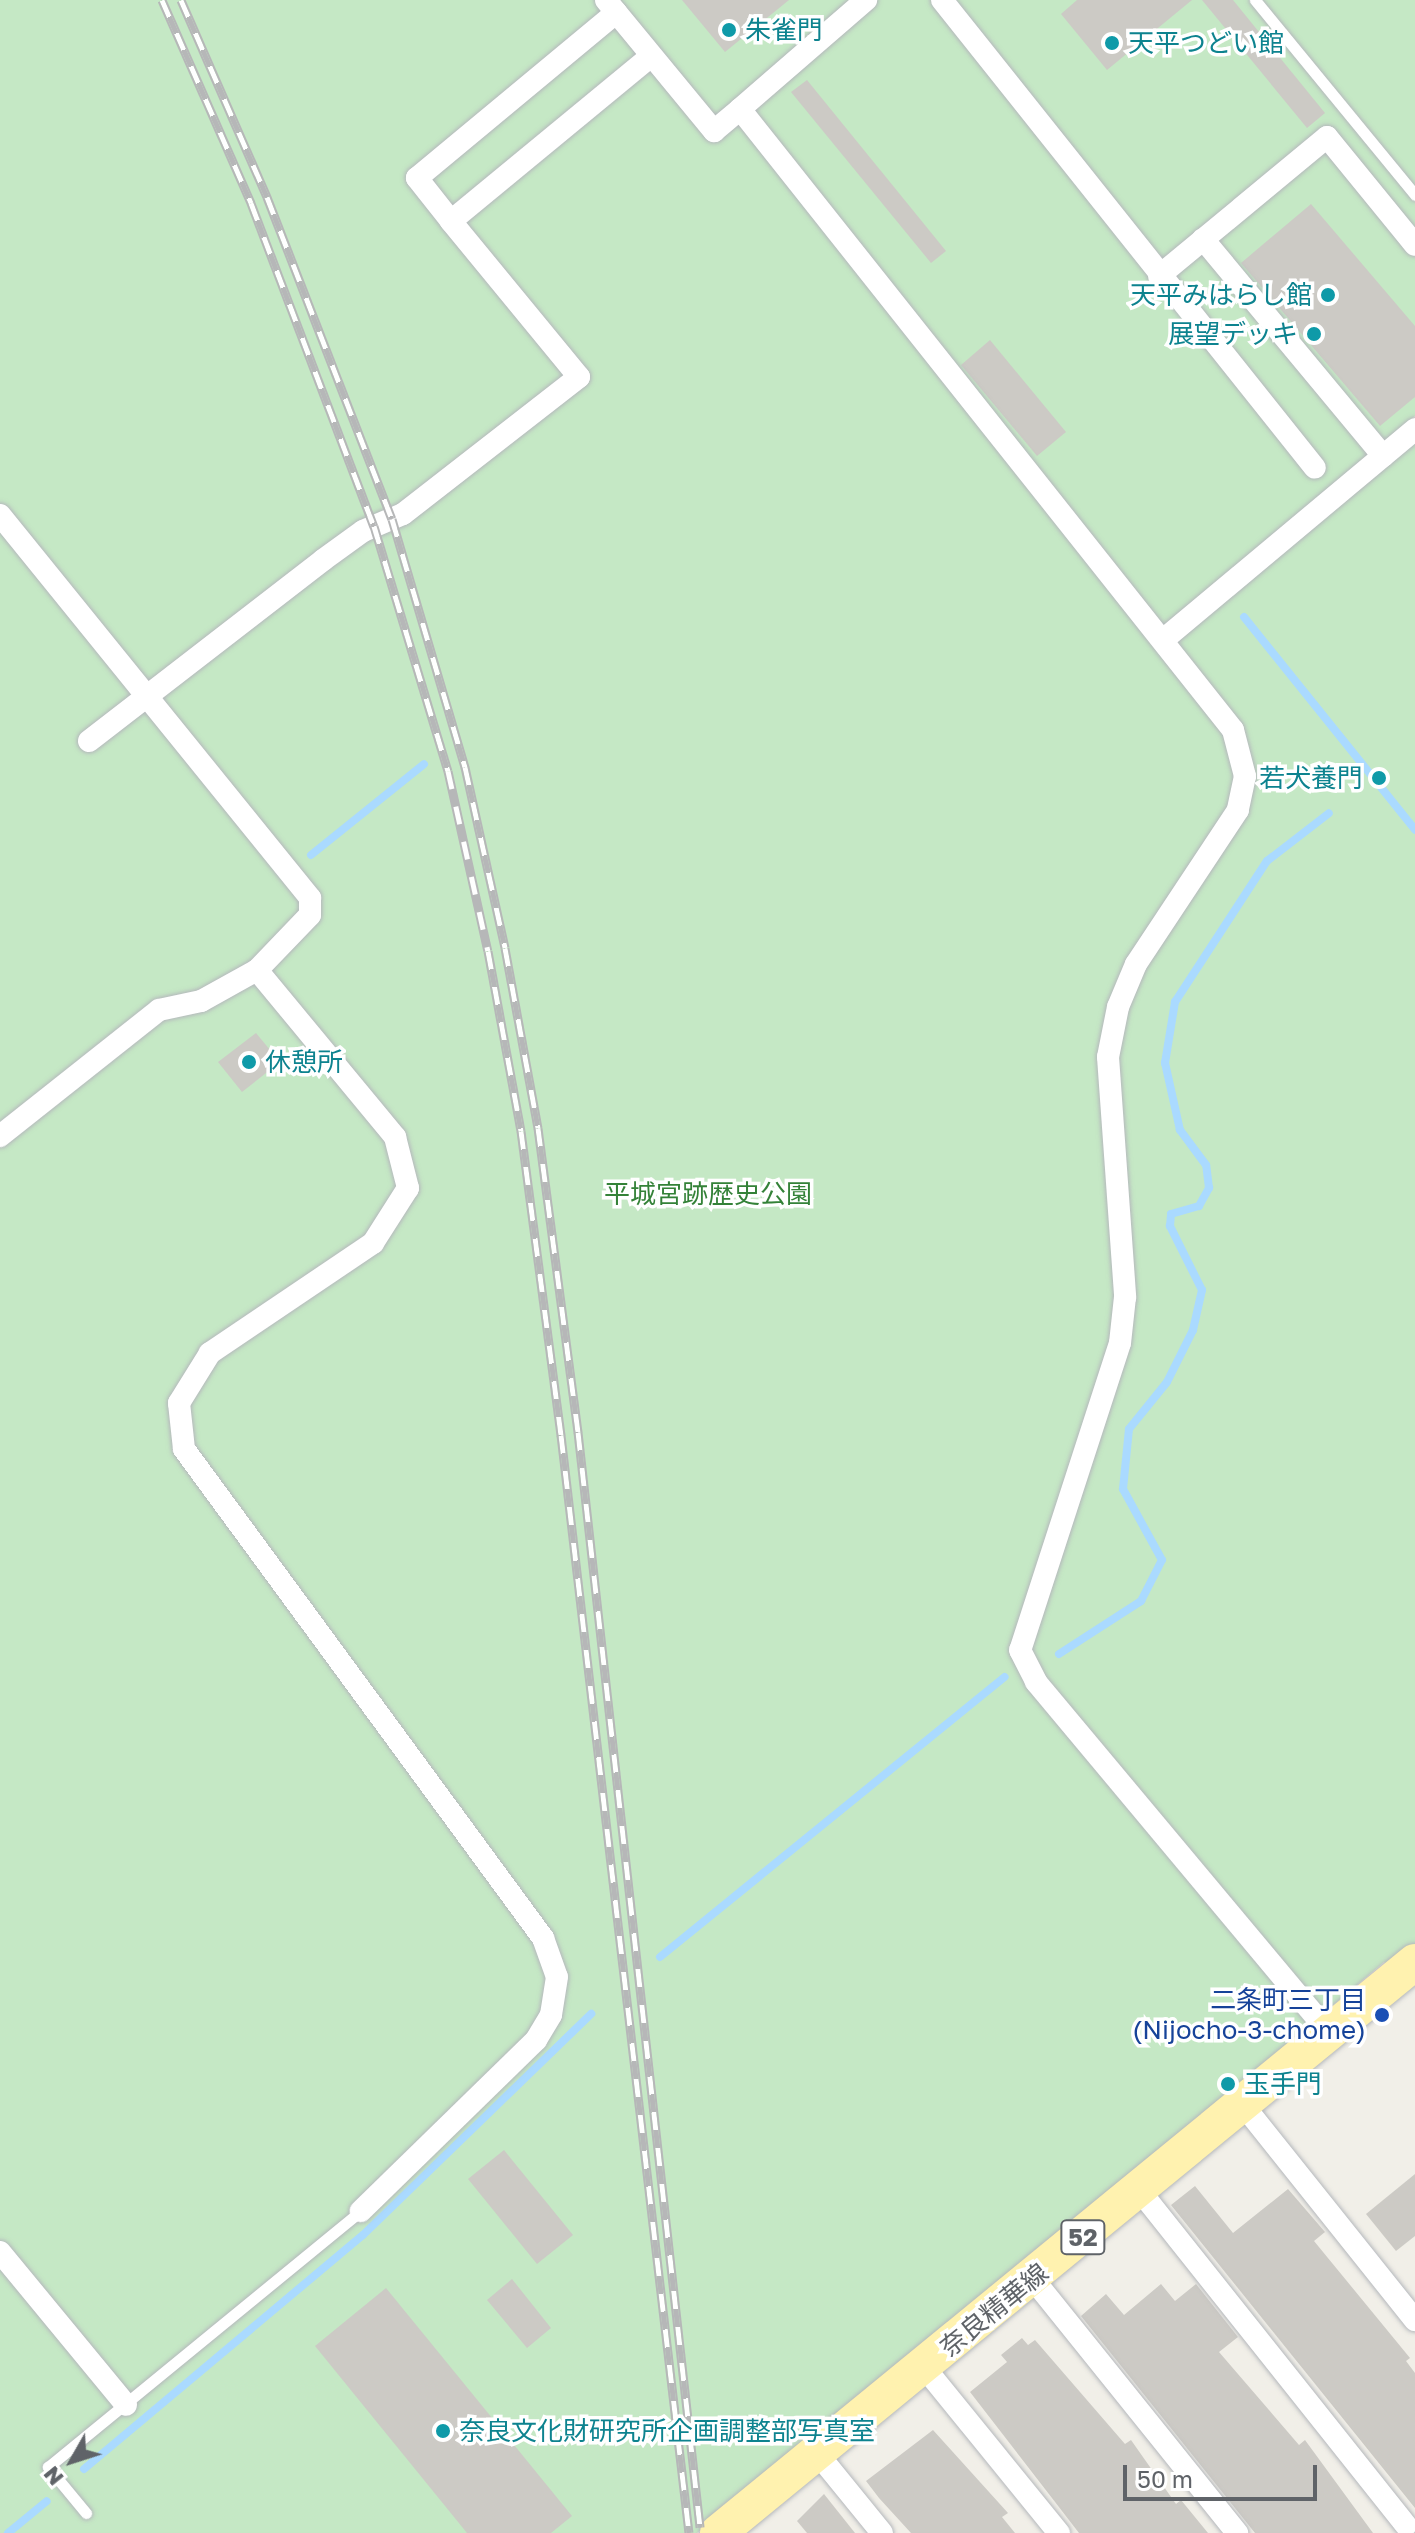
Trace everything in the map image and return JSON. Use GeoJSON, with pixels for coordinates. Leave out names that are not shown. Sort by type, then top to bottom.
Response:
{"type":"FeatureCollection","features":[{"type":"Feature","properties":{"kind":"main road","name":"奈良精華線"},"geometry":{"type":"LineString","coordinates":[[718,2533],[1331,2035],[1415,1962]]}},
{"type":"Feature","properties":{"kind":"street"},"geometry":{"type":"LineString","coordinates":[[89,741],[363,531],[403,514],[579,377],[417,178],[611,6],[714,131],[866,0]]}},
{"type":"Feature","properties":{"kind":"street"},"geometry":{"type":"LineString","coordinates":[[942,0],[1315,468]]}},
{"type":"Feature","properties":{"kind":"street"},"geometry":{"type":"LineString","coordinates":[[451,221],[651,56]]}},
{"type":"Feature","properties":{"kind":"street"},"geometry":{"type":"LineString","coordinates":[[740,109],[1233,730],[1245,776],[1238,810],[1136,964],[1118,1007],[1108,1057],[1125,1297],[1120,1343],[1020,1650],[1046,1694],[1331,2035]]}},
{"type":"Feature","properties":{"kind":"street"},"geometry":{"type":"LineString","coordinates":[[1159,276],[1327,137],[1415,245]]}},
{"type":"Feature","properties":{"kind":"street"},"geometry":{"type":"LineString","coordinates":[[1203,239],[1383,456]]}},
{"type":"Feature","properties":{"kind":"street"},"geometry":{"type":"LineString","coordinates":[[1163,640],[1412,431]]}},
{"type":"Feature","properties":{"kind":"street"},"geometry":{"type":"LineString","coordinates":[[0,515],[310,898],[310,915],[257,970],[201,1001],[159,1010],[0,1136]]}},
{"type":"Feature","properties":{"kind":"street"},"geometry":{"type":"LineString","coordinates":[[257,970],[395,1137],[408,1188],[373,1243],[210,1353],[179,1403],[184,1449],[543,1938],[557,1977],[551,2015],[536,2040],[361,2211]]}},
{"type":"Feature","properties":{"kind":"street"},"geometry":{"type":"LineString","coordinates":[[1244,2106],[1415,2320]]}},
{"type":"Feature","properties":{"kind":"street"},"geometry":{"type":"LineString","coordinates":[[1140,2191],[1406,2526]]}},
{"type":"Feature","properties":{"kind":"street"},"geometry":{"type":"LineString","coordinates":[[0,2252],[126,2405]]}},
{"type":"Feature","properties":{"kind":"street"},"geometry":{"type":"LineString","coordinates":[[1033,2279],[1237,2533]]}},
{"type":"Feature","properties":{"kind":"street"},"geometry":{"type":"LineString","coordinates":[[924,2367],[1059,2533]]}},
{"type":"Feature","properties":{"kind":"street"},"geometry":{"type":"LineString","coordinates":[[817,2453],[882,2533]]}},
{"type":"Feature","properties":{"kind":"lane"},"geometry":{"type":"LineString","coordinates":[[1255,0],[1415,195]]}},
{"type":"Feature","properties":{"kind":"lane"},"geometry":{"type":"LineString","coordinates":[[86,2513],[48,2467],[361,2211]]}},
{"type":"Feature","properties":{"kind":"green space","name":"平城宮跡歴史公園"},"geometry":{"type":"Polygon","coordinates":[[[0,0],[1415,0],[1415,416],[1402,427],[1415,443],[1415,1945],[1390,1967],[1384,1962],[1280,2050],[1284,2057],[697,2533],[0,2533],[0,0]]]}},
{"type":"Feature","properties":{"kind":"building","name":"朱雀門"},"geometry":{"type":"Polygon","coordinates":[[[682,0],[789,0],[725,52],[682,0]]]}},
{"type":"Feature","properties":{"kind":"building","name":"天平つどい館"},"geometry":{"type":"Polygon","coordinates":[[[1077,0],[1192,0],[1107,70],[1061,14],[1077,0]]]}},
{"type":"Feature","properties":{"kind":"building"},"geometry":{"type":"Polygon","coordinates":[[[1202,0],[1233,0],[1325,113],[1307,128],[1202,0]]]}},
{"type":"Feature","properties":{"kind":"building"},"geometry":{"type":"Polygon","coordinates":[[[807,80],[946,251],[931,263],[791,92],[807,80]]]}},
{"type":"Feature","properties":{"kind":"building","name":"天平みはらし館"},"geometry":{"type":"Polygon","coordinates":[[[1311,204],[1415,326],[1415,397],[1380,426],[1241,263],[1311,204]]]}},
{"type":"Feature","properties":{"kind":"building"},"geometry":{"type":"Polygon","coordinates":[[[990,340],[1066,432],[1037,456],[961,365],[990,340]]]}},
{"type":"Feature","properties":{"kind":"building","name":"休憩所"},"geometry":{"type":"Polygon","coordinates":[[[256,1033],[280,1062],[242,1092],[218,1062],[256,1033]]]}},
{"type":"Feature","properties":{"kind":"building"},"geometry":{"type":"Polygon","coordinates":[[[504,2150],[573,2235],[537,2264],[468,2179],[504,2150]]]}},
{"type":"Feature","properties":{"kind":"building"},"geometry":{"type":"Polygon","coordinates":[[[1415,2174],[1415,2236],[1396,2251],[1366,2214],[1415,2174]]]}},
{"type":"Feature","properties":{"kind":"building"},"geometry":{"type":"Polygon","coordinates":[[[1195,2186],[1233,2233],[1288,2189],[1325,2232],[1314,2241],[1410,2358],[1406,2361],[1415,2373],[1415,2508],[1171,2205],[1195,2186]]]}},
{"type":"Feature","properties":{"kind":"building"},"geometry":{"type":"Polygon","coordinates":[[[512,2279],[551,2328],[527,2348],[487,2300],[512,2279]]]}},
{"type":"Feature","properties":{"kind":"building"},"geometry":{"type":"Polygon","coordinates":[[[1161,2284],[1175,2301],[1196,2284],[1238,2337],[1219,2352],[1299,2445],[1305,2440],[1373,2533],[1255,2533],[1081,2316],[1106,2294],[1124,2315],[1161,2284]]]}},
{"type":"Feature","properties":{"kind":"building","name":"奈良文化財研究所企画調整部写真室"},"geometry":{"type":"Polygon","coordinates":[[[386,2288],[572,2516],[551,2533],[467,2533],[315,2346],[386,2288]]]}},
{"type":"Feature","properties":{"kind":"building"},"geometry":{"type":"Polygon","coordinates":[[[1022,2338],[1028,2345],[1035,2340],[1125,2444],[1131,2440],[1176,2504],[1181,2500],[1208,2533],[1079,2533],[970,2392],[1007,2362],[1001,2355],[1022,2338]]]}},
{"type":"Feature","properties":{"kind":"building"},"geometry":{"type":"Polygon","coordinates":[[[933,2430],[1008,2513],[1002,2517],[1015,2533],[911,2533],[879,2498],[866,2481],[933,2430]]]}},
{"type":"Feature","properties":{"kind":"building"},"geometry":{"type":"Polygon","coordinates":[[[824,2494],[855,2533],[807,2533],[797,2521],[824,2494]]]}},
{"type":"Feature","properties":{"kind":"waterway"},"geometry":{"type":"LineString","coordinates":[[1244,617],[1415,830]]}},
{"type":"Feature","properties":{"kind":"waterway"},"geometry":{"type":"LineString","coordinates":[[311,855],[424,764]]}},
{"type":"Feature","properties":{"kind":"waterway"},"geometry":{"type":"LineString","coordinates":[[1059,1654],[1141,1601],[1162,1560],[1123,1489],[1129,1429],[1167,1382],[1193,1330],[1202,1290],[1170,1226],[1171,1214],[1199,1206],[1209,1188],[1206,1165],[1180,1130],[1165,1063],[1175,1002],[1267,861],[1329,813]]}},
{"type":"Feature","properties":{"kind":"waterway"},"geometry":{"type":"LineString","coordinates":[[660,1957],[1004,1677]]}},
{"type":"Feature","properties":{"kind":"waterway"},"geometry":{"type":"LineString","coordinates":[[84,2469],[363,2235],[591,2014]]}},
{"type":"Feature","properties":{"kind":"waterway"},"geometry":{"type":"LineString","coordinates":[[8,2533],[47,2501]]}},
{"type":"Feature","properties":{"kind":"railway"},"geometry":{"type":"LineString","coordinates":[[162,0],[251,203],[374,526],[448,771],[488,951],[521,1131],[561,1435],[689,2533]]}},
{"type":"Feature","properties":{"kind":"railway"},"geometry":{"type":"LineString","coordinates":[[181,0],[267,197],[392,519],[465,767],[505,948],[538,1128],[578,1432],[700,2527]]}},
{"type":"Feature","properties":{"kind":"place","name":"朱雀門"},"geometry":{"type":"Point","coordinates":[729,30]}},
{"type":"Feature","properties":{"kind":"place","name":"天平つどい館"},"geometry":{"type":"Point","coordinates":[1112,43]}},
{"type":"Feature","properties":{"kind":"place","name":"天平みはらし館"},"geometry":{"type":"Point","coordinates":[1328,295]}},
{"type":"Feature","properties":{"kind":"place","name":"展望デッキ"},"geometry":{"type":"Point","coordinates":[1314,334]}},
{"type":"Feature","properties":{"kind":"place","name":"若犬養門"},"geometry":{"type":"Point","coordinates":[1379,778]}},
{"type":"Feature","properties":{"kind":"place","name":"休憩所"},"geometry":{"type":"Point","coordinates":[249,1062]}},
{"type":"Feature","properties":{"kind":"place","name":"二条町三丁目 (Nijocho-3-chome)"},"geometry":{"type":"Point","coordinates":[1382,2015]}},
{"type":"Feature","properties":{"kind":"place","name":"玉手門"},"geometry":{"type":"Point","coordinates":[1228,2084]}},
{"type":"Feature","properties":{"kind":"place","name":"奈良文化財研究所企画調整部写真室"},"geometry":{"type":"Point","coordinates":[443,2431]}}]}
